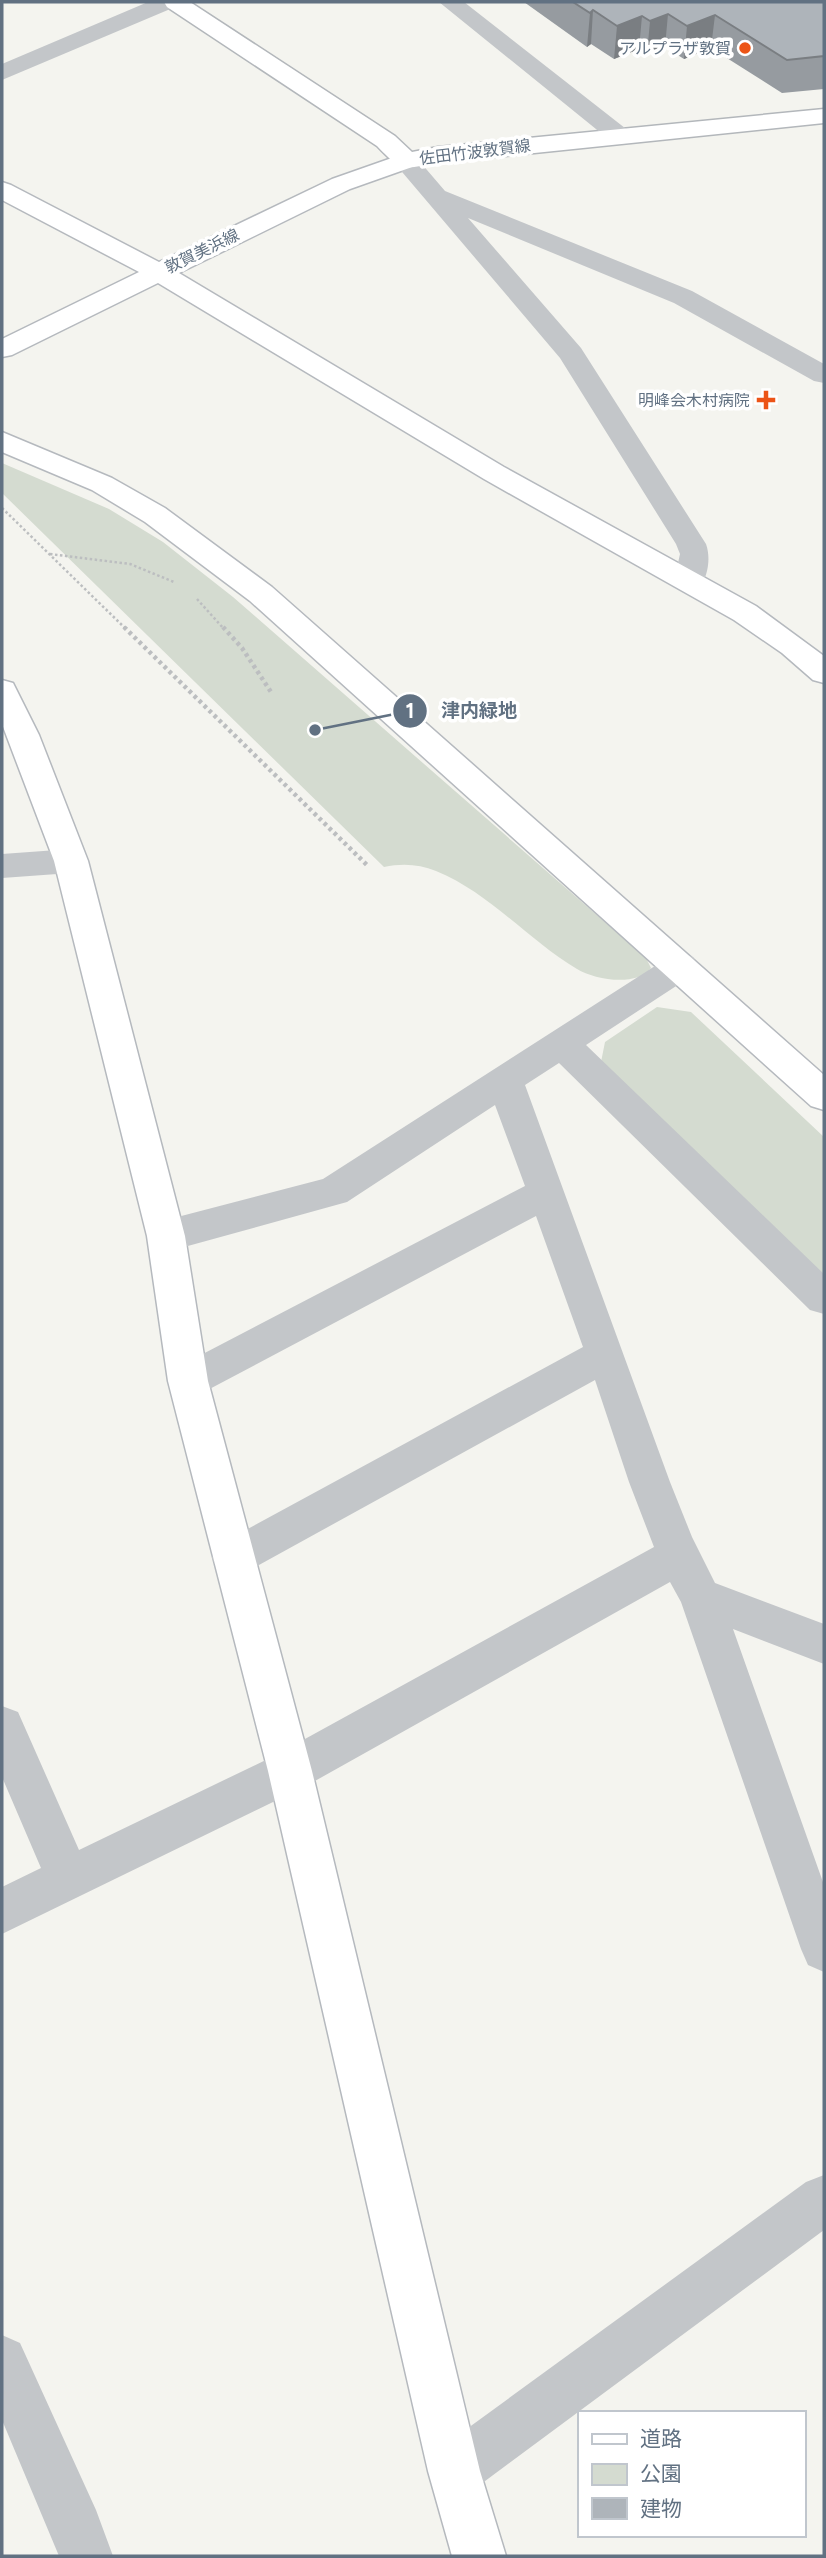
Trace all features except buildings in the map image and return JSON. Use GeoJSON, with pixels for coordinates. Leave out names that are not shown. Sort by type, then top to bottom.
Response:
{"type":"FeatureCollection","features":[{"type":"Feature","properties":{"kind":"street"},"geometry":{"type":"LineString","coordinates":[[2,73],[167,2]]}},
{"type":"Feature","properties":{"kind":"street","name":"佐田竹波敦賀線"},"geometry":{"type":"LineString","coordinates":[[175,2],[386,141],[406,161],[438,155],[824,116]]}},
{"type":"Feature","properties":{"kind":"street"},"geometry":{"type":"LineString","coordinates":[[450,2],[621,137]]}},
{"type":"Feature","properties":{"kind":"street"},"geometry":{"type":"LineString","coordinates":[[406,161],[570,354],[691,544],[695,554],[689,582]]}},
{"type":"Feature","properties":{"kind":"street","name":"敦賀美浜線"},"geometry":{"type":"LineString","coordinates":[[2,349],[341,184],[406,161]]}},
{"type":"Feature","properties":{"kind":"street"},"geometry":{"type":"LineString","coordinates":[[2,190],[158,272],[483,467],[745,613],[793,646],[824,672]]}},
{"type":"Feature","properties":{"kind":"street"},"geometry":{"type":"LineString","coordinates":[[436,195],[683,297],[824,375]]}},
{"type":"Feature","properties":{"kind":"street"},"geometry":{"type":"LineString","coordinates":[[2,441],[103,484],[155,514],[250,585],[824,1096]]}},
{"type":"Feature","properties":{"kind":"street"},"geometry":{"type":"LineString","coordinates":[[2,691],[12,736],[71,861],[166,1236],[188,1381],[290,1771],[454,2471],[480,2556]]}},
{"type":"Feature","properties":{"kind":"street"},"geometry":{"type":"LineString","coordinates":[[2,866],[71,861]]}},
{"type":"Feature","properties":{"kind":"street"},"geometry":{"type":"LineString","coordinates":[[166,1236],[334,1191],[681,966]]}},
{"type":"Feature","properties":{"kind":"street"},"geometry":{"type":"LineString","coordinates":[[563,1045],[824,1298]]}},
{"type":"Feature","properties":{"kind":"street"},"geometry":{"type":"LineString","coordinates":[[505,1080],[677,1556],[700,1597],[824,1949]]}},
{"type":"Feature","properties":{"kind":"street"},"geometry":{"type":"LineString","coordinates":[[188,1381],[544,1194]]}},
{"type":"Feature","properties":{"kind":"street"},"geometry":{"type":"LineString","coordinates":[[233,1558],[605,1355]]}},
{"type":"Feature","properties":{"kind":"street"},"geometry":{"type":"LineString","coordinates":[[2,1912],[290,1771],[677,1556]]}},
{"type":"Feature","properties":{"kind":"street"},"geometry":{"type":"LineString","coordinates":[[700,1597],[824,1644]]}},
{"type":"Feature","properties":{"kind":"street"},"geometry":{"type":"LineString","coordinates":[[2,1727],[69,1879]]}},
{"type":"Feature","properties":{"kind":"street"},"geometry":{"type":"LineString","coordinates":[[454,2471],[824,2200]]}},
{"type":"Feature","properties":{"kind":"street"},"geometry":{"type":"LineString","coordinates":[[2,2361],[77,2529],[86,2556]]}},
{"type":"Feature","properties":{"kind":"path"},"geometry":{"type":"LineString","coordinates":[[2,508],[368,866]]}},
{"type":"Feature","properties":{"kind":"path"},"geometry":{"type":"LineString","coordinates":[[49,554],[88,556],[126,564],[164,576],[183,587]]}},
{"type":"Feature","properties":{"kind":"path"},"geometry":{"type":"LineString","coordinates":[[191,594],[216,617],[242,648],[271,692]]}},
{"type":"Feature","properties":{"kind":"green space"},"geometry":{"type":"Polygon","coordinates":[[[2,463],[109,509],[163,542],[233,597],[646,958],[651,968],[645,974],[626,980],[605,979],[585,973],[542,945],[456,880],[417,866],[384,867],[2,493],[2,463]]]}},
{"type":"Feature","properties":{"kind":"green space"},"geometry":{"type":"Polygon","coordinates":[[[657,1007],[691,1012],[824,1137],[824,1279],[600,1067],[605,1042],[657,1007]]]}},
{"type":"Feature","properties":{"kind":"place","name":"アルプラザ敦賀"},"geometry":{"type":"Point","coordinates":[745,48]}},
{"type":"Feature","properties":{"kind":"place","name":"明峰会木村病院"},"geometry":{"type":"Point","coordinates":[766,400]}},
{"type":"Feature","properties":{"kind":"place","name":"津内緑地"},"geometry":{"type":"Point","coordinates":[315,730]}}]}
